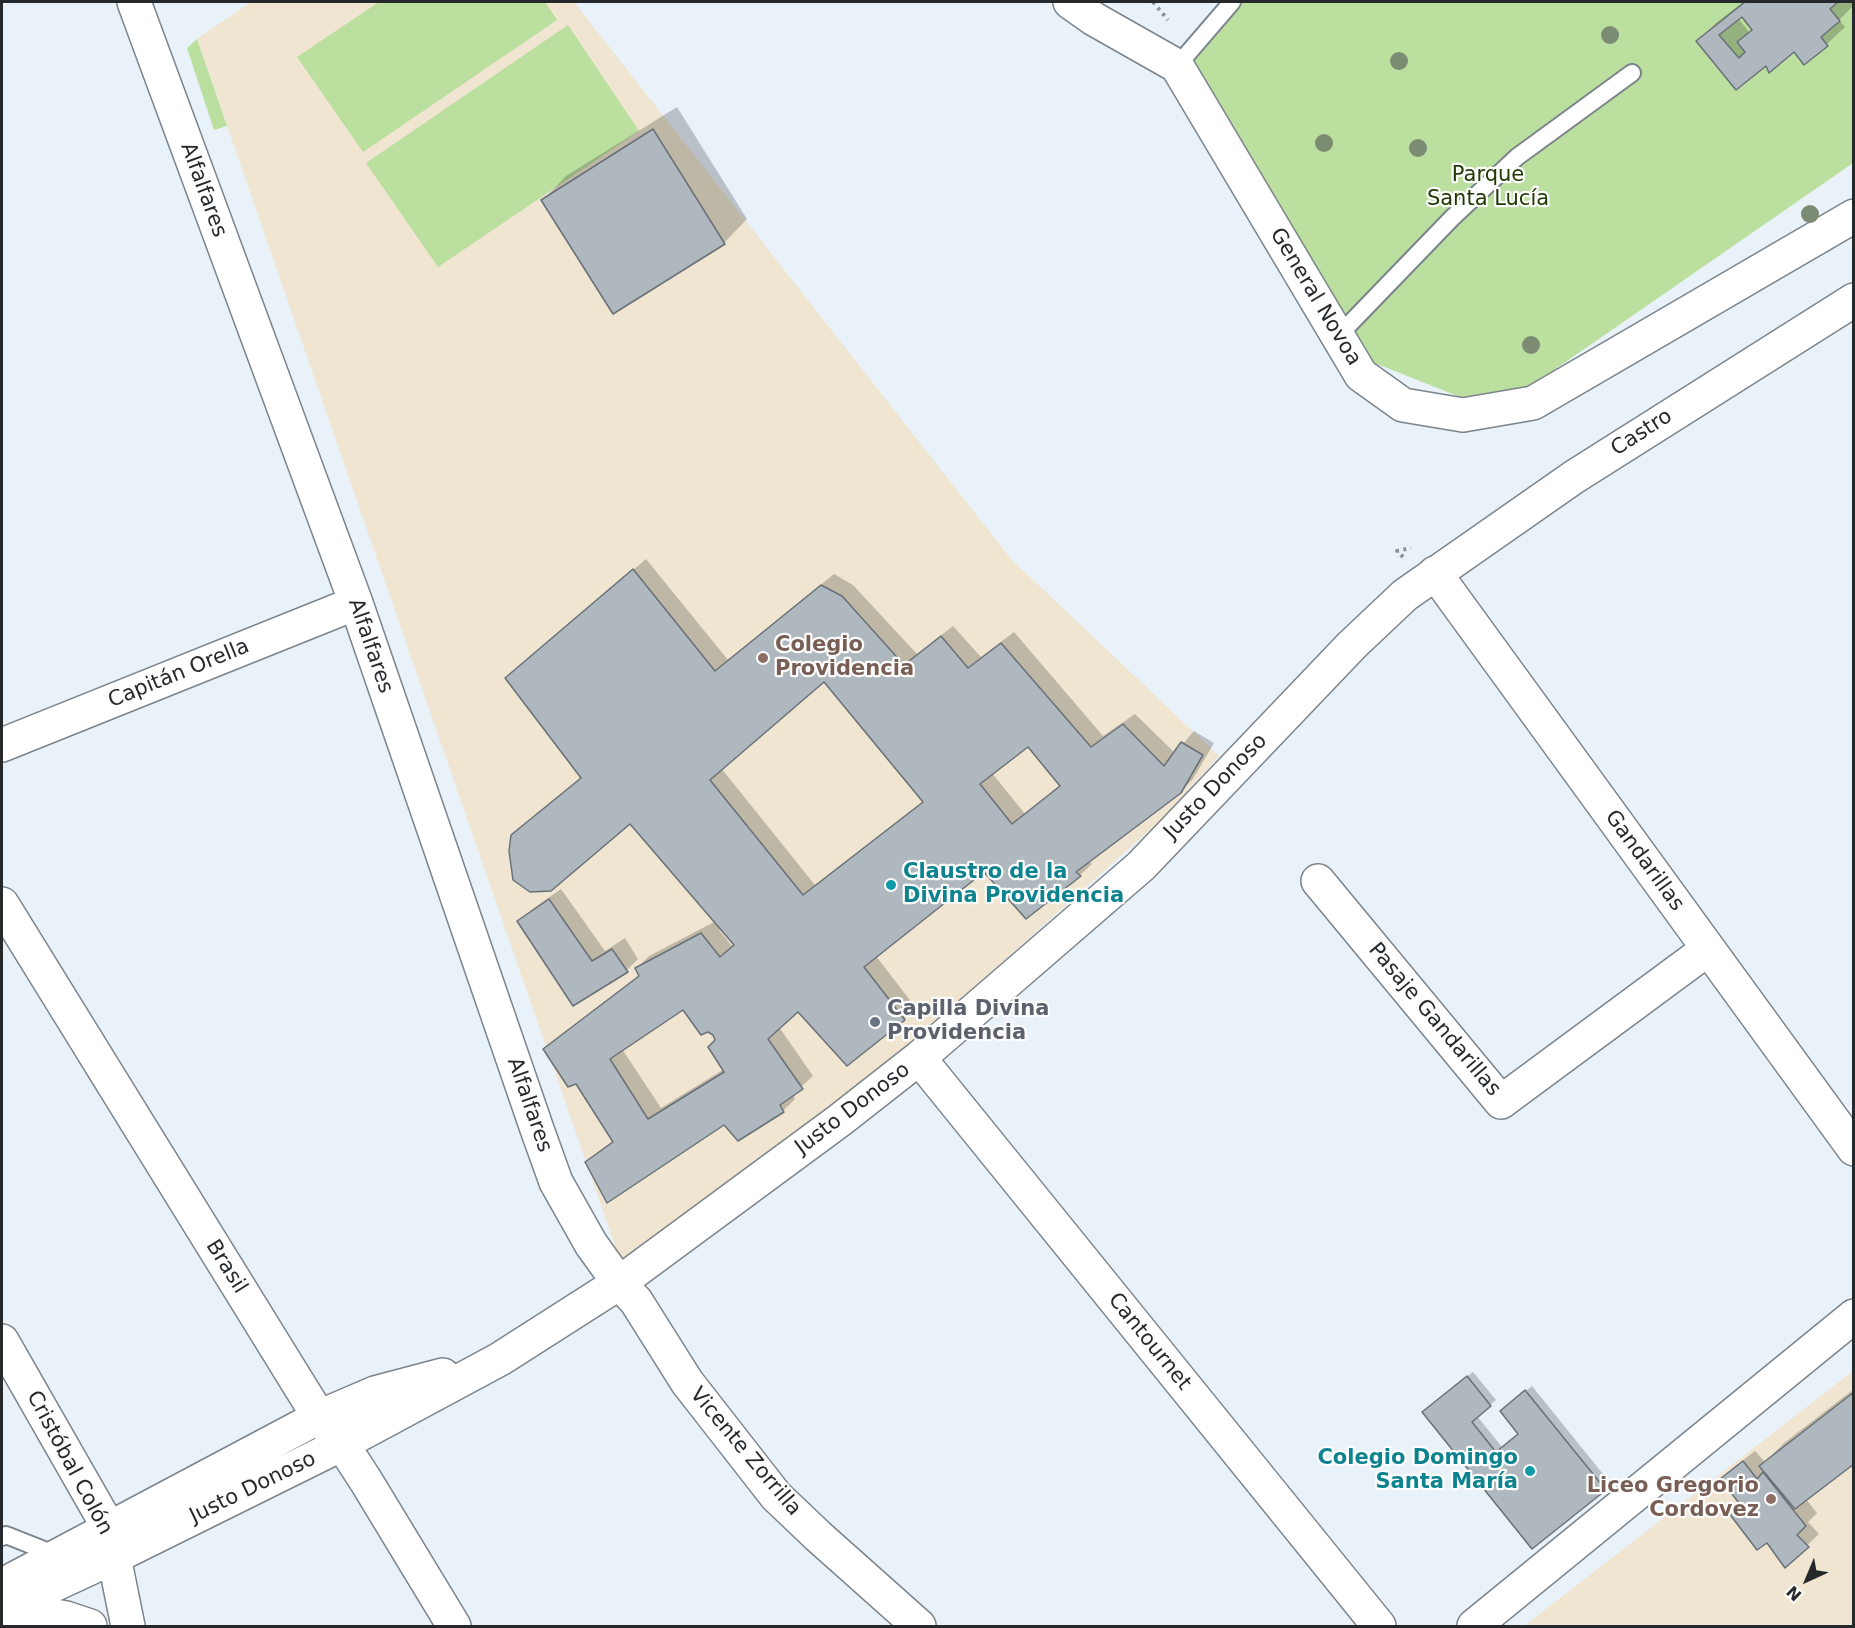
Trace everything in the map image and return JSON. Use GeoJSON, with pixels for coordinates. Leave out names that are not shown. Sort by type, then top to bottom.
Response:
{"type":"FeatureCollection","features":[{"type":"Feature","properties":{"kind":"street","name":"Alfalfares"},"geometry":{"type":"LineString","coordinates":[[134,2],[356,603],[556,1182],[591,1244],[619,1283]]}},
{"type":"Feature","properties":{"kind":"street","name":"General Novoa"},"geometry":{"type":"LineString","coordinates":[[1070,2],[1094,20],[1176,66],[1361,375],[1403,405],[1463,415],[1533,403],[1854,216]]}},
{"type":"Feature","properties":{"kind":"street","name":"Castro"},"geometry":{"type":"LineString","coordinates":[[1435,573],[1574,477],[1854,300]]}},
{"type":"Feature","properties":{"kind":"street","name":"Gandarillas"},"geometry":{"type":"LineString","coordinates":[[1435,573],[1854,1149]]}},
{"type":"Feature","properties":{"kind":"street","name":"Justo Donoso"},"geometry":{"type":"LineString","coordinates":[[2,1586],[60,1556],[112,1543],[292,1470],[500,1359],[619,1283],[840,1120],[919,1058],[1141,866],[1352,645],[1405,595],[1435,573]]}},
{"type":"Feature","properties":{"kind":"street","name":"Capitán Orella"},"geometry":{"type":"LineString","coordinates":[[2,745],[356,603]]}},
{"type":"Feature","properties":{"kind":"street","name":"Pasaje Gandarillas"},"geometry":{"type":"LineString","coordinates":[[1318,881],[1501,1102],[1708,949]]}},
{"type":"Feature","properties":{"kind":"street","name":"Brasil"},"geometry":{"type":"LineString","coordinates":[[2,904],[319,1417],[342,1444],[454,1626]]}},
{"type":"Feature","properties":{"kind":"street","name":"Cantournet"},"geometry":{"type":"LineString","coordinates":[[919,1058],[1379,1626]]}},
{"type":"Feature","properties":{"kind":"street","name":"Vicente Zorrilla"},"geometry":{"type":"LineString","coordinates":[[619,1283],[636,1301],[687,1382],[776,1496],[919,1626]]}},
{"type":"Feature","properties":{"kind":"street"},"geometry":{"type":"LineString","coordinates":[[1474,1626],[1854,1316]]}},
{"type":"Feature","properties":{"kind":"street","name":"Cristóbal Colón"},"geometry":{"type":"LineString","coordinates":[[2,1341],[112,1543],[128,1626]]}},
{"type":"Feature","properties":{"kind":"street","name":"Justo Donoso"},"geometry":{"type":"LineString","coordinates":[[2,1609],[319,1417],[375,1393],[500,1359]]}},
{"type":"Feature","properties":{"kind":"street"},"geometry":{"type":"LineString","coordinates":[[2,1615],[44,1614],[90,1626]]}},
{"type":"Feature","properties":{"kind":"lane"},"geometry":{"type":"LineString","coordinates":[[1176,66],[1232,2]]}},
{"type":"Feature","properties":{"kind":"lane"},"geometry":{"type":"LineString","coordinates":[[1338,336],[1452,218],[1517,157],[1632,73]]}},
{"type":"Feature","properties":{"kind":"lane"},"geometry":{"type":"LineString","coordinates":[[2,1537],[6,1535],[60,1556]]}},
{"type":"Feature","properties":{"kind":"shaded area","name":"Colegio Providencia"},"geometry":{"type":"Polygon","coordinates":[[[251,2],[574,2],[1011,559],[1219,756],[1162,819],[896,1057],[642,1247],[620,1260],[197,39],[251,2]]]}},
{"type":"Feature","properties":{"kind":"shaded area","name":"Liceo Gregorio Cordovez"},"geometry":{"type":"Polygon","coordinates":[[[1853,1371],[1853,1626],[1524,1626],[1853,1371]]]}},
{"type":"Feature","properties":{"kind":"green space"},"geometry":{"type":"Polygon","coordinates":[[[379,2],[545,2],[557,20],[363,152],[297,57],[379,2]]]}},
{"type":"Feature","properties":{"kind":"green space","name":"Parque Santa Lucía"},"geometry":{"type":"Polygon","coordinates":[[[1233,2],[1853,2],[1853,163],[1528,388],[1465,399],[1372,362],[1188,54],[1233,2]]]}},
{"type":"Feature","properties":{"kind":"green space"},"geometry":{"type":"Polygon","coordinates":[[[568,25],[639,131],[438,267],[366,163],[568,25]]]}},
{"type":"Feature","properties":{"kind":"green space"},"geometry":{"type":"Polygon","coordinates":[[[197,39],[227,126],[214,130],[187,48],[197,39]]]}},
{"type":"Feature","properties":{"kind":"building"},"geometry":{"type":"Polygon","coordinates":[[[1745,2],[1838,2],[1830,9],[1840,21],[1821,37],[1828,46],[1804,65],[1794,52],[1769,73],[1766,66],[1736,90],[1696,41],[1745,2]],[[1742,17],[1719,35],[1739,58],[1745,52],[1737,42],[1752,30],[1742,17]]]}},
{"type":"Feature","properties":{"kind":"building"},"geometry":{"type":"Polygon","coordinates":[[[653,129],[725,244],[613,314],[541,200],[653,129]]]}},
{"type":"Feature","properties":{"kind":"building","name":"Claustro de la Divina Providencia"},"geometry":{"type":"Polygon","coordinates":[[[633,569],[715,671],[821,585],[842,596],[904,665],[941,636],[968,668],[1001,643],[1091,747],[1123,724],[1164,766],[1181,742],[1203,755],[1181,793],[1076,872],[1081,876],[1026,919],[984,872],[864,967],[905,1020],[847,1066],[798,1012],[768,1039],[803,1089],[780,1105],[784,1112],[738,1141],[724,1125],[607,1203],[585,1162],[613,1142],[576,1084],[568,1087],[543,1049],[639,976],[635,968],[701,933],[720,957],[734,945],[630,824],[551,891],[530,892],[513,880],[509,851],[511,835],[581,778],[505,678],[633,569]],[[824,682],[710,780],[803,895],[923,802],[824,682]],[[1028,747],[980,784],[1012,824],[1060,786],[1028,747]],[[683,1010],[610,1059],[648,1119],[724,1072],[708,1047],[715,1040],[713,1035],[708,1032],[701,1035],[683,1010]]]}},
{"type":"Feature","properties":{"kind":"building"},"geometry":{"type":"Polygon","coordinates":[[[549,899],[592,961],[612,949],[628,972],[573,1006],[517,921],[549,899]]]}},
{"type":"Feature","properties":{"kind":"building","name":"Colegio Domingo Santa María"},"geometry":{"type":"Polygon","coordinates":[[[1467,1376],[1491,1406],[1472,1422],[1496,1452],[1518,1434],[1500,1411],[1525,1390],[1606,1490],[1532,1549],[1422,1412],[1467,1376]]]}},
{"type":"Feature","properties":{"kind":"building"},"geometry":{"type":"Polygon","coordinates":[[[1854,1392],[1854,1464],[1795,1509],[1759,1466],[1854,1392]]]}},
{"type":"Feature","properties":{"kind":"building"},"geometry":{"type":"Polygon","coordinates":[[[1743,1461],[1757,1479],[1763,1472],[1806,1526],[1797,1535],[1809,1547],[1785,1568],[1767,1543],[1757,1550],[1728,1512],[1739,1503],[1720,1479],[1743,1461]]]}},
{"type":"Feature","properties":{"kind":"place","name":"Colegio Providencia"},"geometry":{"type":"Point","coordinates":[763,658]}},
{"type":"Feature","properties":{"kind":"place","name":"Claustro de la Divina Providencia"},"geometry":{"type":"Point","coordinates":[891,885]}},
{"type":"Feature","properties":{"kind":"place","name":"Capilla Divina Providencia"},"geometry":{"type":"Point","coordinates":[875,1022]}},
{"type":"Feature","properties":{"kind":"place","name":"Colegio Domingo Santa María"},"geometry":{"type":"Point","coordinates":[1530,1471]}},
{"type":"Feature","properties":{"kind":"place","name":"Liceo Gregorio Cordovez"},"geometry":{"type":"Point","coordinates":[1771,1499]}}]}
